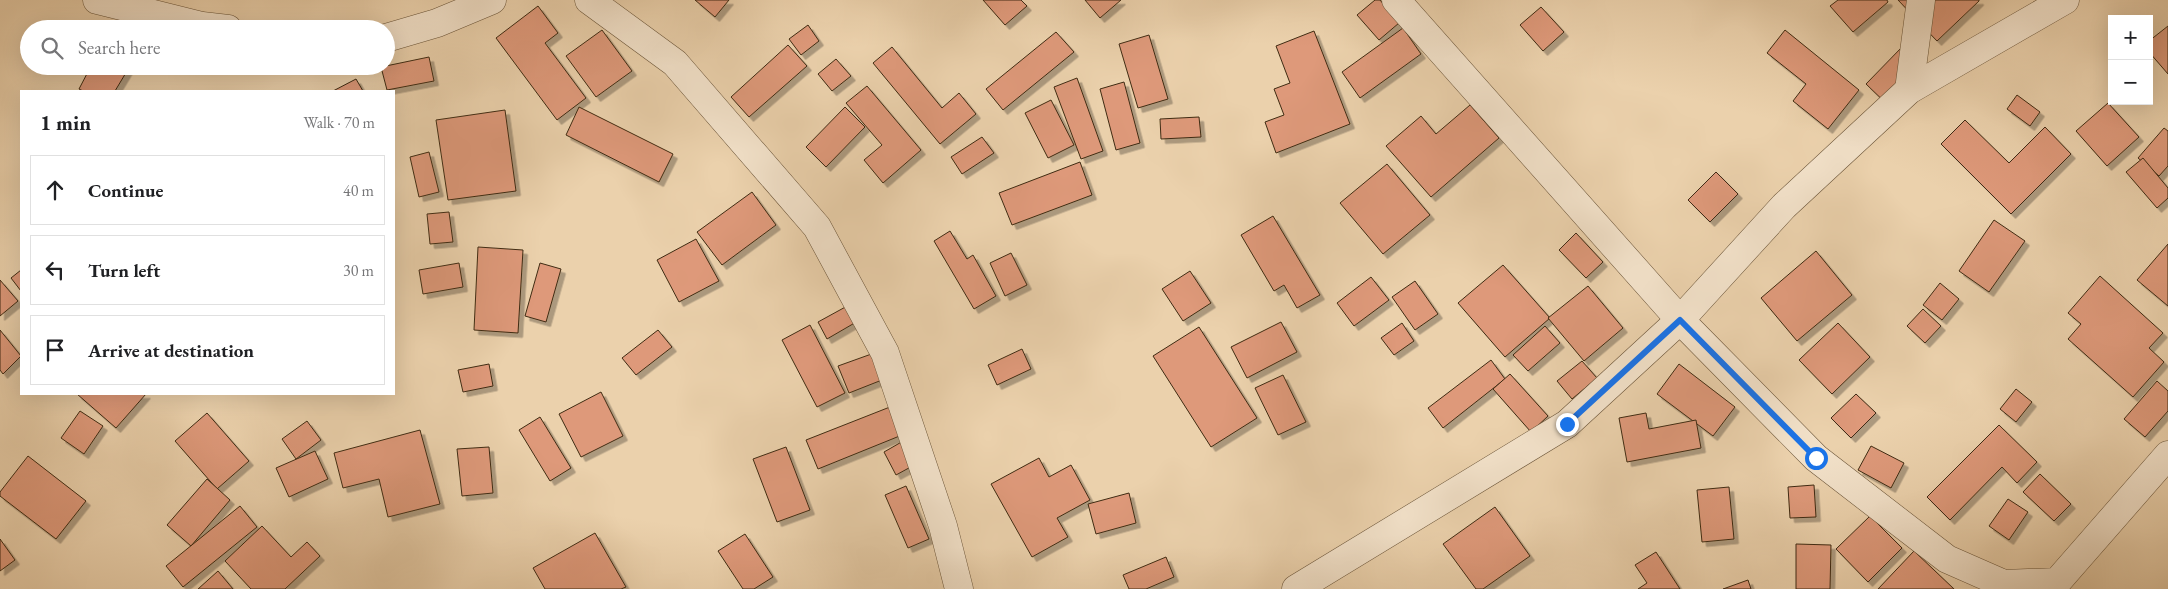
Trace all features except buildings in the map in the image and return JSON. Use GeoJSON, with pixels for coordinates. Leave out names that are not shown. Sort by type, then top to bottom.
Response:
{"type":"FeatureCollection","features":[{"type":"Feature","properties":{"kind":"street"},"geometry":{"type":"LineString","coordinates":[[97,0],[178,20]]}},
{"type":"Feature","properties":{"kind":"street"},"geometry":{"type":"LineString","coordinates":[[395,35],[437,23],[492,0]]}},
{"type":"Feature","properties":{"kind":"street"},"geometry":{"type":"LineString","coordinates":[[589,0],[675,64],[817,227],[885,353],[943,526],[959,589]]}},
{"type":"Feature","properties":{"kind":"street"},"geometry":{"type":"LineString","coordinates":[[1396,0],[1680,320],[1816,458],[1947,559],[2004,584],[2057,582],[2168,455]]}},
{"type":"Feature","properties":{"kind":"street"},"geometry":{"type":"LineString","coordinates":[[1908,90],[1921,0]]}},
{"type":"Feature","properties":{"kind":"street"},"geometry":{"type":"LineString","coordinates":[[1296,589],[1567,424],[1680,320],[1784,206],[1908,90],[2064,0]]}},
{"type":"Feature","properties":{"kind":"route"},"geometry":{"type":"LineString","coordinates":[[1567,424],[1680,320],[1816,458]]}}]}
